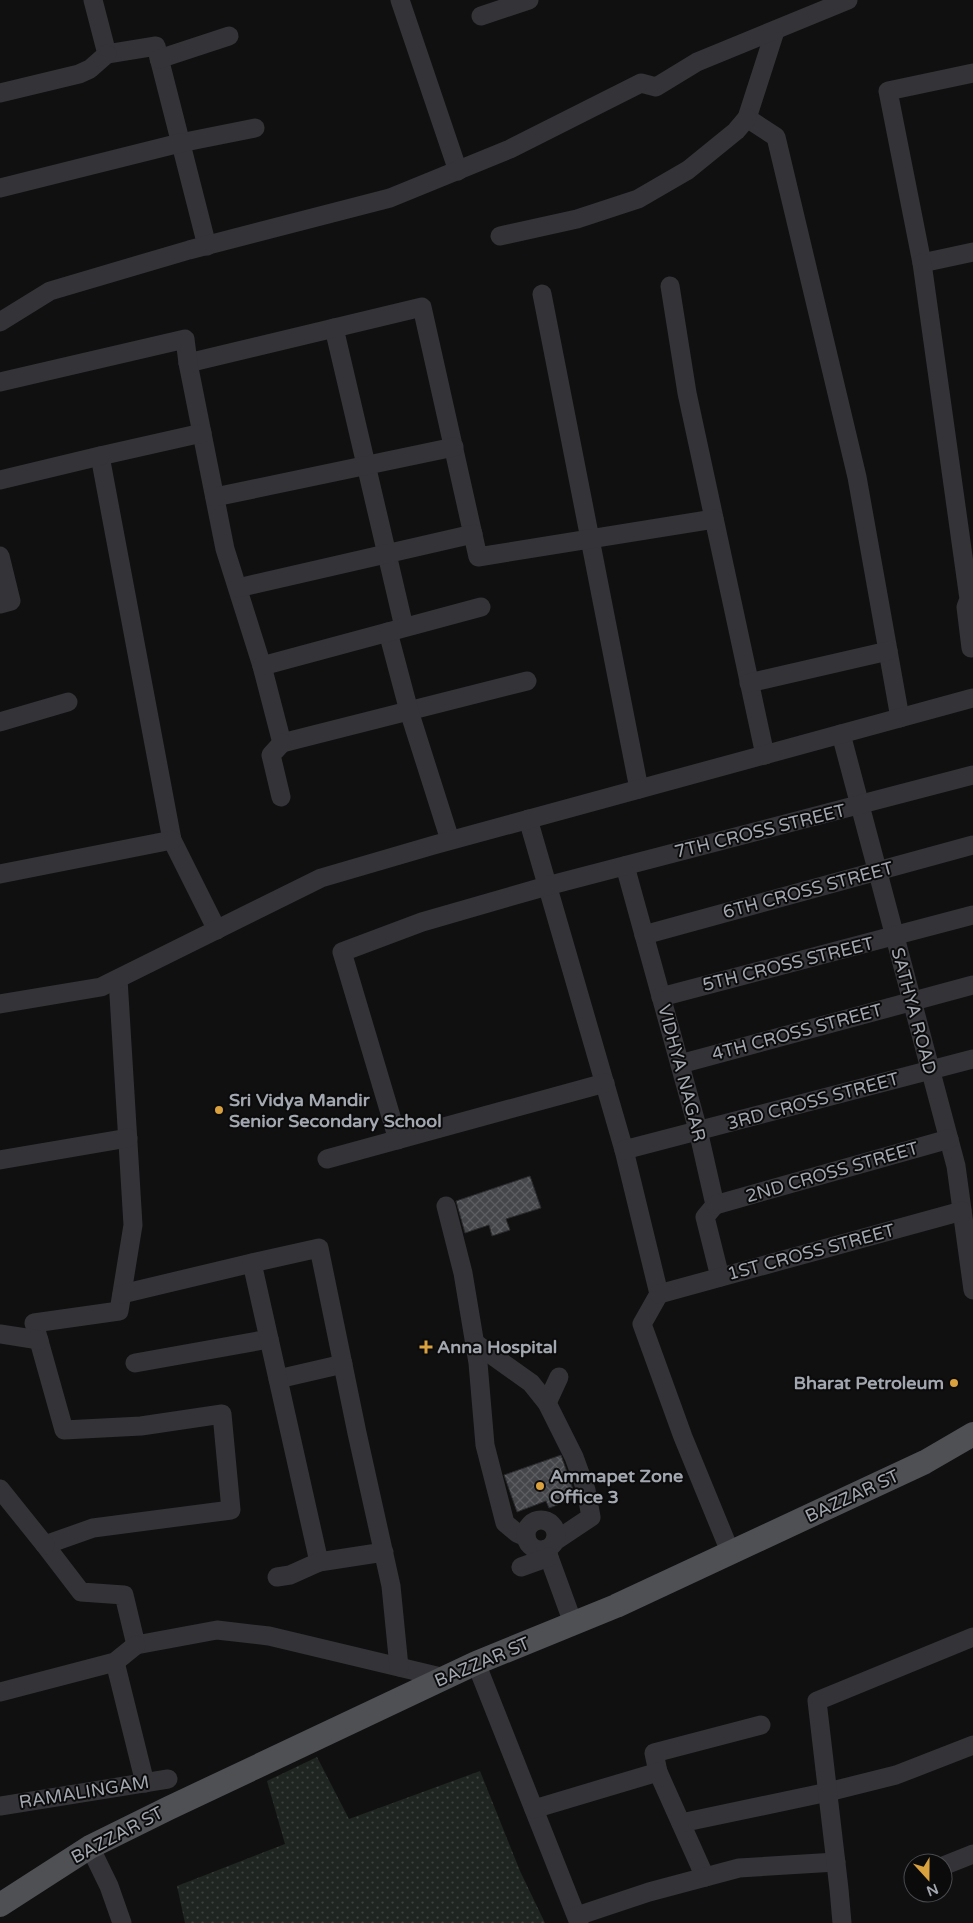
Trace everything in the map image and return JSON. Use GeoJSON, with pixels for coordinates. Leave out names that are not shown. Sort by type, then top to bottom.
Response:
{"type":"FeatureCollection","features":[{"type":"Feature","properties":{"kind":"main road","name":"BAZZAR ST"},"geometry":{"type":"LineString","coordinates":[[0,1906],[90,1847],[476,1663],[616,1606],[731,1553],[925,1462],[973,1434]]}},
{"type":"Feature","properties":{"kind":"street"},"geometry":{"type":"LineString","coordinates":[[93,0],[107,54]]}},
{"type":"Feature","properties":{"kind":"street"},"geometry":{"type":"LineString","coordinates":[[400,0],[458,170]]}},
{"type":"Feature","properties":{"kind":"street"},"geometry":{"type":"LineString","coordinates":[[481,16],[530,0]]}},
{"type":"Feature","properties":{"kind":"street"},"geometry":{"type":"LineString","coordinates":[[0,322],[50,291],[207,246],[390,198],[510,149],[640,82],[656,88],[697,62],[846,0]]}},
{"type":"Feature","properties":{"kind":"street"},"geometry":{"type":"LineString","coordinates":[[500,236],[577,220],[638,199],[688,170],[736,131],[747,118],[775,31]]}},
{"type":"Feature","properties":{"kind":"street"},"geometry":{"type":"LineString","coordinates":[[159,59],[229,36]]}},
{"type":"Feature","properties":{"kind":"street"},"geometry":{"type":"LineString","coordinates":[[0,93],[79,74],[90,69],[107,54],[156,46],[207,246]]}},
{"type":"Feature","properties":{"kind":"street"},"geometry":{"type":"LineString","coordinates":[[971,648],[966,607],[971,599],[922,263],[888,91],[973,73]]}},
{"type":"Feature","properties":{"kind":"street"},"geometry":{"type":"LineString","coordinates":[[747,118],[776,138],[857,477],[900,718]]}},
{"type":"Feature","properties":{"kind":"street"},"geometry":{"type":"LineString","coordinates":[[0,188],[180,143],[255,128]]}},
{"type":"Feature","properties":{"kind":"street"},"geometry":{"type":"LineString","coordinates":[[922,263],[973,252]]}},
{"type":"Feature","properties":{"kind":"street"},"geometry":{"type":"LineString","coordinates":[[670,286],[687,393],[764,755]]}},
{"type":"Feature","properties":{"kind":"street"},"geometry":{"type":"LineString","coordinates":[[542,294],[639,789]]}},
{"type":"Feature","properties":{"kind":"street"},"geometry":{"type":"LineString","coordinates":[[188,363],[422,307],[478,556],[714,519]]}},
{"type":"Feature","properties":{"kind":"street"},"geometry":{"type":"LineString","coordinates":[[334,328],[388,554],[396,629],[409,711],[450,840]]}},
{"type":"Feature","properties":{"kind":"street"},"geometry":{"type":"LineString","coordinates":[[0,382],[185,339],[188,363],[225,549],[262,666],[282,743]]}},
{"type":"Feature","properties":{"kind":"street"},"geometry":{"type":"LineString","coordinates":[[0,480],[202,433]]}},
{"type":"Feature","properties":{"kind":"street"},"geometry":{"type":"LineString","coordinates":[[215,497],[454,447]]}},
{"type":"Feature","properties":{"kind":"street"},"geometry":{"type":"LineString","coordinates":[[100,456],[172,840],[217,930]]}},
{"type":"Feature","properties":{"kind":"street"},"geometry":{"type":"LineString","coordinates":[[238,588],[473,534]]}},
{"type":"Feature","properties":{"kind":"street"},"geometry":{"type":"LineString","coordinates":[[0,556],[11,601],[0,604]]}},
{"type":"Feature","properties":{"kind":"street"},"geometry":{"type":"LineString","coordinates":[[262,666],[481,607]]}},
{"type":"Feature","properties":{"kind":"street"},"geometry":{"type":"LineString","coordinates":[[749,683],[888,651]]}},
{"type":"Feature","properties":{"kind":"street"},"geometry":{"type":"LineString","coordinates":[[281,798],[271,754],[282,743],[527,680]]}},
{"type":"Feature","properties":{"kind":"street"},"geometry":{"type":"LineString","coordinates":[[0,1004],[102,987],[321,878],[450,840],[973,698]]}},
{"type":"Feature","properties":{"kind":"street"},"geometry":{"type":"LineString","coordinates":[[0,722],[68,702]]}},
{"type":"Feature","properties":{"kind":"street","name":"SATHYA ROAD"},"geometry":{"type":"LineString","coordinates":[[841,734],[956,1166],[973,1290]]}},
{"type":"Feature","properties":{"kind":"street","name":"7TH CROSS STREET"},"geometry":{"type":"LineString","coordinates":[[398,1140],[342,952],[422,922],[547,886],[973,775]]}},
{"type":"Feature","properties":{"kind":"street"},"geometry":{"type":"LineString","coordinates":[[528,819],[624,1150],[659,1294],[642,1324],[683,1437],[731,1553]]}},
{"type":"Feature","properties":{"kind":"street"},"geometry":{"type":"LineString","coordinates":[[0,874],[172,840]]}},
{"type":"Feature","properties":{"kind":"street","name":"6TH CROSS STREET"},"geometry":{"type":"LineString","coordinates":[[644,935],[973,845]]}},
{"type":"Feature","properties":{"kind":"street","name":"VIDHYA NAGAR"},"geometry":{"type":"LineString","coordinates":[[625,866],[698,1130],[715,1205]]}},
{"type":"Feature","properties":{"kind":"street","name":"5TH CROSS STREET"},"geometry":{"type":"LineString","coordinates":[[661,997],[973,915]]}},
{"type":"Feature","properties":{"kind":"street"},"geometry":{"type":"LineString","coordinates":[[45,1544],[93,1528],[231,1510],[222,1414],[141,1426],[64,1430],[34,1323],[119,1311],[133,1225],[118,979]]}},
{"type":"Feature","properties":{"kind":"street","name":"4TH CROSS STREET"},"geometry":{"type":"LineString","coordinates":[[680,1064],[973,985]]}},
{"type":"Feature","properties":{"kind":"street","name":"3RD CROSS STREET"},"geometry":{"type":"LineString","coordinates":[[624,1150],[973,1059]]}},
{"type":"Feature","properties":{"kind":"street"},"geometry":{"type":"LineString","coordinates":[[327,1159],[605,1084]]}},
{"type":"Feature","properties":{"kind":"street"},"geometry":{"type":"LineString","coordinates":[[0,1160],[128,1138]]}},
{"type":"Feature","properties":{"kind":"street","name":"2ND CROSS STREET"},"geometry":{"type":"LineString","coordinates":[[715,1205],[949,1139]]}},
{"type":"Feature","properties":{"kind":"street"},"geometry":{"type":"LineString","coordinates":[[715,1205],[705,1217],[720,1277]]}},
{"type":"Feature","properties":{"kind":"street"},"geometry":{"type":"LineString","coordinates":[[446,1206],[463,1273],[475,1343],[485,1445],[505,1523],[517,1533],[526,1537],[534,1548],[550,1549]]}},
{"type":"Feature","properties":{"kind":"street","name":"1ST CROSS STREET"},"geometry":{"type":"LineString","coordinates":[[659,1294],[962,1211]]}},
{"type":"Feature","properties":{"kind":"street"},"geometry":{"type":"LineString","coordinates":[[122,1294],[319,1248],[391,1586],[399,1667]]}},
{"type":"Feature","properties":{"kind":"street"},"geometry":{"type":"LineString","coordinates":[[252,1263],[319,1562]]}},
{"type":"Feature","properties":{"kind":"street"},"geometry":{"type":"LineString","coordinates":[[0,1334],[39,1340]]}},
{"type":"Feature","properties":{"kind":"street"},"geometry":{"type":"LineString","coordinates":[[135,1363],[269,1339]]}},
{"type":"Feature","properties":{"kind":"street"},"geometry":{"type":"LineString","coordinates":[[475,1343],[531,1383],[547,1403],[574,1457],[586,1490],[591,1517],[550,1549],[521,1567]]}},
{"type":"Feature","properties":{"kind":"street"},"geometry":{"type":"LineString","coordinates":[[278,1379],[343,1364]]}},
{"type":"Feature","properties":{"kind":"street"},"geometry":{"type":"LineString","coordinates":[[547,1403],[560,1378]]}},
{"type":"Feature","properties":{"kind":"street"},"geometry":{"type":"LineString","coordinates":[[0,1490],[45,1544],[81,1592],[124,1594],[136,1645]]}},
{"type":"Feature","properties":{"kind":"street"},"geometry":{"type":"LineString","coordinates":[[526,1537],[532,1524],[541,1520],[546,1521],[553,1527],[556,1536],[550,1549],[574,1623]]}},
{"type":"Feature","properties":{"kind":"street"},"geometry":{"type":"LineString","coordinates":[[277,1577],[290,1575],[319,1562],[384,1552]]}},
{"type":"Feature","properties":{"kind":"street"},"geometry":{"type":"LineString","coordinates":[[0,1692],[115,1662],[136,1645],[217,1630],[269,1636],[445,1678]]}},
{"type":"Feature","properties":{"kind":"street"},"geometry":{"type":"LineString","coordinates":[[842,1923],[817,1700],[973,1637]]}},
{"type":"Feature","properties":{"kind":"street"},"geometry":{"type":"LineString","coordinates":[[115,1662],[145,1783]]}},
{"type":"Feature","properties":{"kind":"street"},"geometry":{"type":"LineString","coordinates":[[476,1663],[578,1920],[648,1892],[739,1868],[836,1862]]}},
{"type":"Feature","properties":{"kind":"street"},"geometry":{"type":"LineString","coordinates":[[705,1877],[658,1772],[654,1753],[761,1725]]}},
{"type":"Feature","properties":{"kind":"street"},"geometry":{"type":"LineString","coordinates":[[681,1823],[828,1792],[896,1775],[973,1746]]}},
{"type":"Feature","properties":{"kind":"street"},"geometry":{"type":"LineString","coordinates":[[534,1809],[658,1772]]}},
{"type":"Feature","properties":{"kind":"street","name":"RAMALINGAM"},"geometry":{"type":"LineString","coordinates":[[0,1806],[168,1779]]}},
{"type":"Feature","properties":{"kind":"street"},"geometry":{"type":"LineString","coordinates":[[90,1847],[122,1923]]}},
{"type":"Feature","properties":{"kind":"street"},"geometry":{"type":"LineString","coordinates":[[953,1862],[973,1854]]}},
{"type":"Feature","properties":{"kind":"shaded area"},"geometry":{"type":"Polygon","coordinates":[[[317,1757],[349,1819],[480,1771],[520,1871],[545,1923],[185,1923],[177,1886],[285,1844],[267,1781],[317,1757]]]}},
{"type":"Feature","properties":{"kind":"building"},"geometry":{"type":"Polygon","coordinates":[[[530,1176],[541,1208],[506,1219],[510,1230],[492,1236],[489,1225],[465,1233],[456,1201],[530,1176]]]}},
{"type":"Feature","properties":{"kind":"building","name":"Ammapet Zone Office 3"},"geometry":{"type":"Polygon","coordinates":[[[561,1455],[576,1498],[549,1508],[546,1501],[517,1512],[504,1475],[561,1455]]]}},
{"type":"Feature","properties":{"kind":"place","name":"Sri Vidya Mandir Senior Secondary School"},"geometry":{"type":"Point","coordinates":[219,1110]}},
{"type":"Feature","properties":{"kind":"place","name":"Anna Hospital"},"geometry":{"type":"Point","coordinates":[426,1347]}},
{"type":"Feature","properties":{"kind":"place","name":"Bharat Petroleum"},"geometry":{"type":"Point","coordinates":[954,1383]}},
{"type":"Feature","properties":{"kind":"place","name":"Ammapet Zone Office 3"},"geometry":{"type":"Point","coordinates":[540,1486]}}]}
